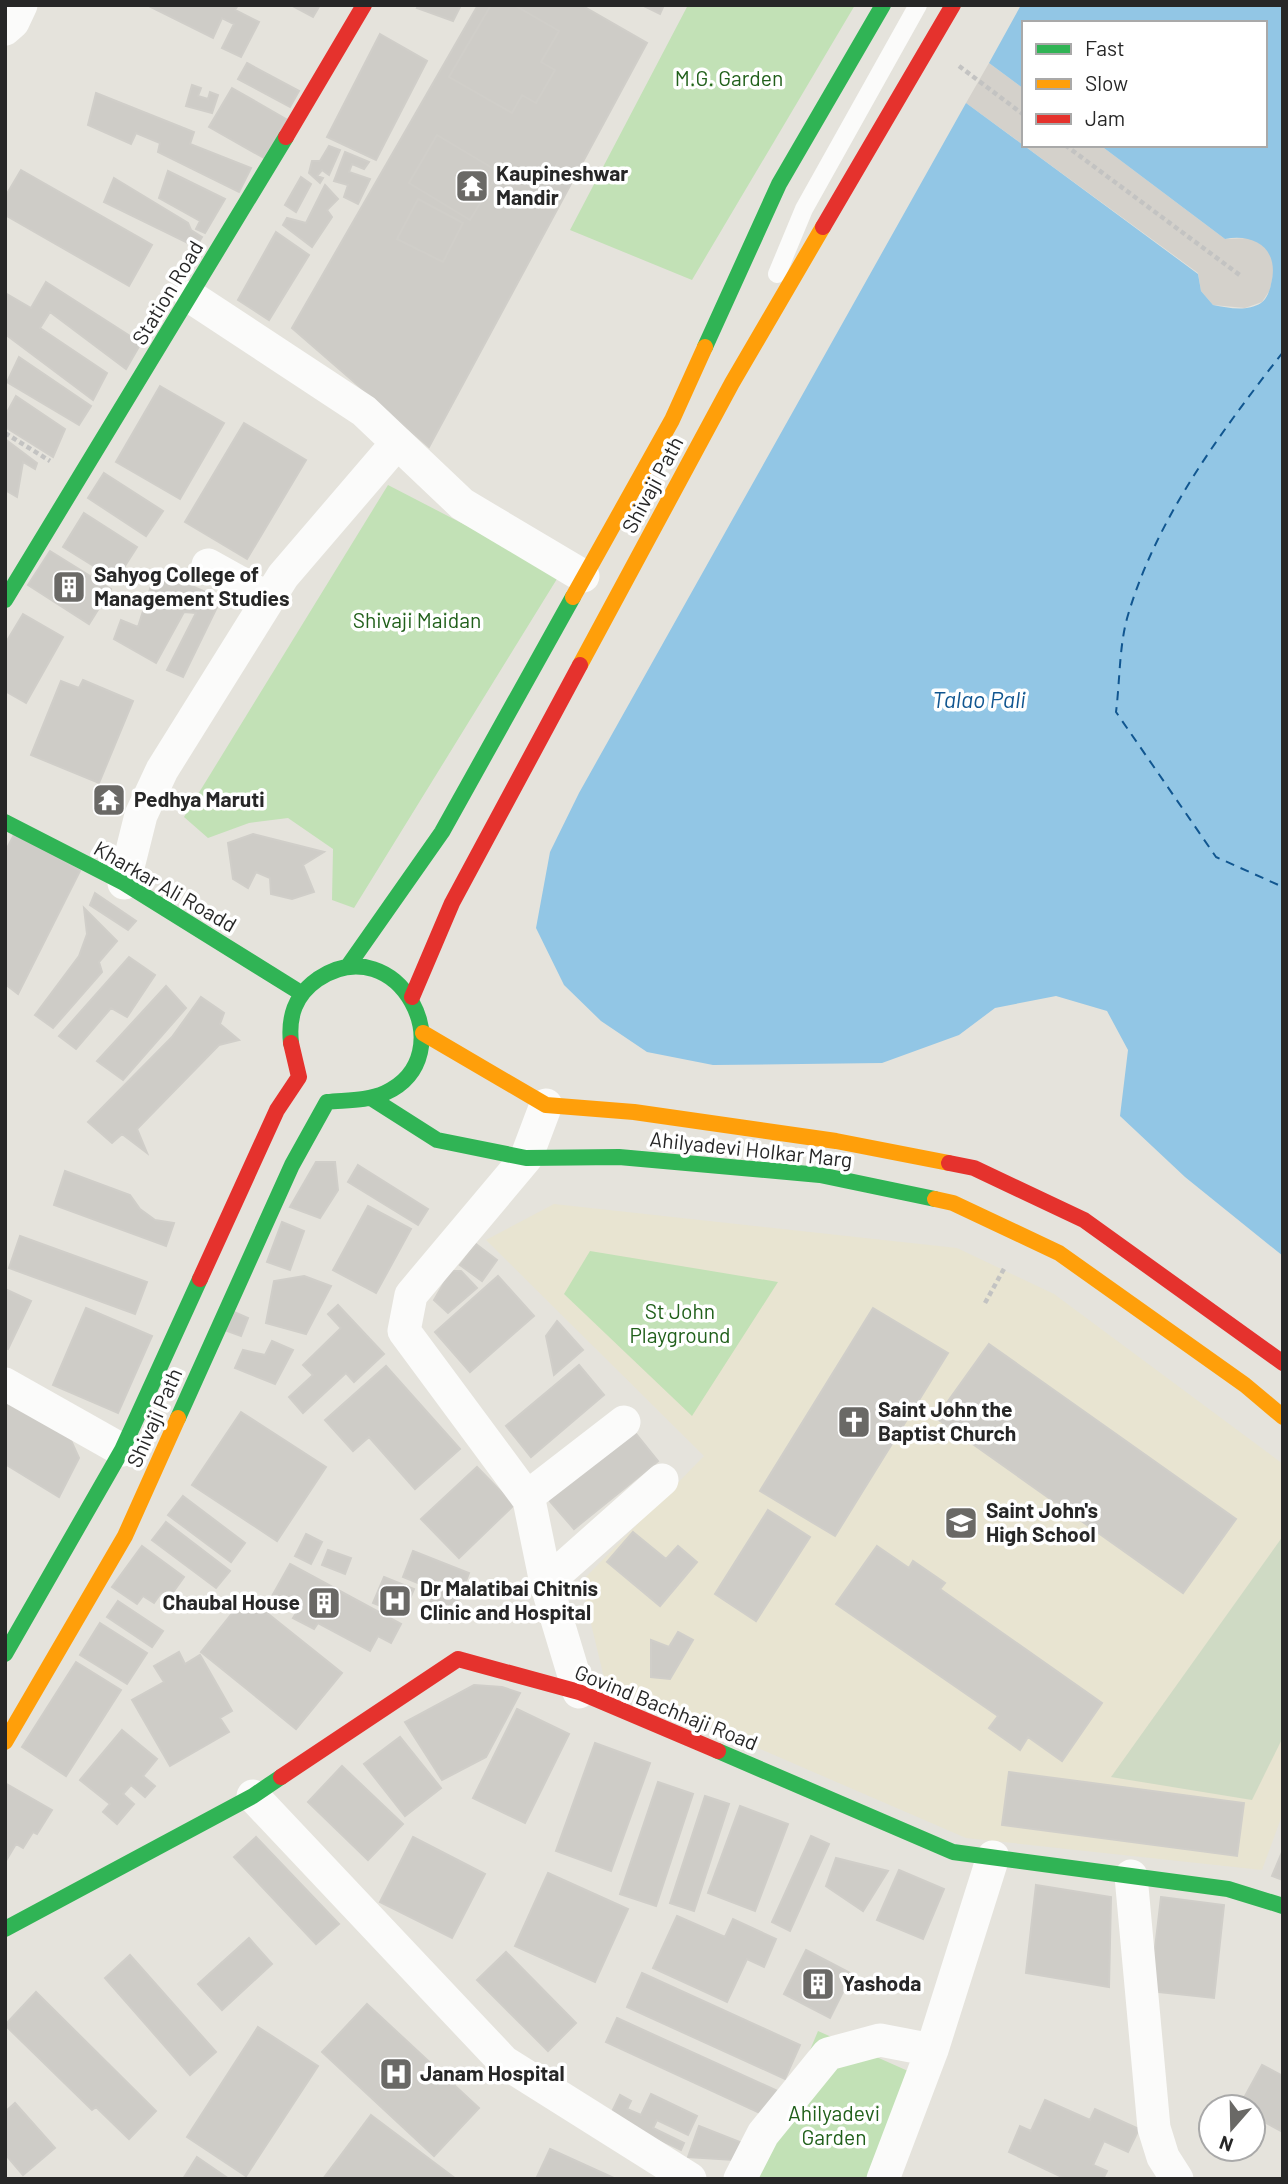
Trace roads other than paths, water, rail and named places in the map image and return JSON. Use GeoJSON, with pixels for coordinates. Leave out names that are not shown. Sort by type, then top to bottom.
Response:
{"type":"FeatureCollection","features":[{"type":"Feature","properties":{"kind":"main road","name":"Station Road"},"geometry":{"type":"LineString","coordinates":[[5,600],[191,297],[364,5]]}},
{"type":"Feature","properties":{"kind":"main road","name":"Shivaji Path"},"geometry":{"type":"LineString","coordinates":[[348,966],[442,832],[672,420],[779,184],[883,5]]}},
{"type":"Feature","properties":{"kind":"main road","name":"Shivaji Path"},"geometry":{"type":"LineString","coordinates":[[412,997],[452,903],[732,383],[953,5]]}},
{"type":"Feature","properties":{"kind":"main road","name":"Kharkar Ali Roadd"},"geometry":{"type":"LineString","coordinates":[[5,822],[124,883],[301,993]]}},
{"type":"Feature","properties":{"kind":"main road"},"geometry":{"type":"LineString","coordinates":[[5,1654],[122,1450],[277,1110],[299,1077],[288,1032],[291,1012],[301,993],[330,970],[367,966],[385,972],[400,983],[412,997],[420,1015],[423,1034],[419,1056],[408,1075],[391,1090],[371,1098]]}},
{"type":"Feature","properties":{"kind":"main road","name":"Ahilyadevi Holkar Marg"},"geometry":{"type":"LineString","coordinates":[[423,1034],[546,1104],[634,1112],[836,1141],[974,1168],[1084,1220],[1283,1363]]}},
{"type":"Feature","properties":{"kind":"main road","name":"Shivaji Path"},"geometry":{"type":"LineString","coordinates":[[5,1742],[125,1536],[292,1165],[327,1102],[371,1098]]}},
{"type":"Feature","properties":{"kind":"main road","name":"Ahilyadevi Holkar Marg"},"geometry":{"type":"LineString","coordinates":[[371,1098],[437,1140],[526,1158],[619,1157],[820,1175],[953,1203],[1059,1253],[1245,1385],[1283,1417]]}},
{"type":"Feature","properties":{"kind":"main road","name":"Govind Bachhaji Road"},"geometry":{"type":"LineString","coordinates":[[5,1929],[253,1796],[458,1659],[579,1692],[953,1852],[1228,1889],[1283,1906]]}},
{"type":"Feature","properties":{"kind":"street"},"geometry":{"type":"LineString","coordinates":[[5,29],[13,22],[21,5]]}},
{"type":"Feature","properties":{"kind":"street"},"geometry":{"type":"LineString","coordinates":[[191,297],[364,411],[462,504],[583,576]]}},
{"type":"Feature","properties":{"kind":"street"},"geometry":{"type":"LineString","coordinates":[[124,883],[141,815],[162,770],[283,576],[397,443]]}},
{"type":"Feature","properties":{"kind":"street"},"geometry":{"type":"LineString","coordinates":[[208,565],[269,599]]}},
{"type":"Feature","properties":{"kind":"street"},"geometry":{"type":"LineString","coordinates":[[546,1104],[526,1158],[411,1295],[404,1331],[527,1497],[546,1583],[579,1692]]}},
{"type":"Feature","properties":{"kind":"street"},"geometry":{"type":"LineString","coordinates":[[5,1384],[122,1450]]}},
{"type":"Feature","properties":{"kind":"street"},"geometry":{"type":"LineString","coordinates":[[527,1497],[625,1422]]}},
{"type":"Feature","properties":{"kind":"street"},"geometry":{"type":"LineString","coordinates":[[546,1583],[662,1480]]}},
{"type":"Feature","properties":{"kind":"street"},"geometry":{"type":"LineString","coordinates":[[253,1796],[504,2062],[690,2179]]}},
{"type":"Feature","properties":{"kind":"street"},"geometry":{"type":"LineString","coordinates":[[883,2179],[932,2050],[992,1857]]}},
{"type":"Feature","properties":{"kind":"street"},"geometry":{"type":"LineString","coordinates":[[1131,1876],[1154,2128],[1163,2157],[1177,2179]]}},
{"type":"Feature","properties":{"kind":"street"},"geometry":{"type":"LineString","coordinates":[[740,2179],[763,2134],[828,2054],[880,2040],[932,2050]]}},
{"type":"Feature","properties":{"kind":"lane"},"geometry":{"type":"LineString","coordinates":[[732,383],[804,209],[918,5]]}},
{"type":"Feature","properties":{"kind":"water","name":"Talao Pali"},"geometry":{"type":"Polygon","coordinates":[[[1021,5],[1283,5],[1283,1256],[1185,1177],[1120,1116],[1128,1050],[1107,1011],[1056,996],[995,1008],[959,1035],[882,1063],[713,1065],[647,1052],[601,1021],[564,985],[536,928],[550,852],[579,793],[966,103],[1022,144],[1022,147],[1026,147],[1198,274],[1201,291],[1213,305],[1250,308],[1267,297],[1273,272],[1269,253],[1263,246],[1247,239],[1225,239],[1103,147],[1267,147],[1267,21],[1022,21],[1022,88],[989,63],[1021,5]]]}},
{"type":"Feature","properties":{"kind":"place","name":"Kaupineshwar Mandir"},"geometry":{"type":"Point","coordinates":[472,186]}},
{"type":"Feature","properties":{"kind":"place","name":"Sahyog College of Management Studies"},"geometry":{"type":"Point","coordinates":[69,587]}},
{"type":"Feature","properties":{"kind":"place","name":"Pedhya Maruti"},"geometry":{"type":"Point","coordinates":[109,800]}},
{"type":"Feature","properties":{"kind":"place","name":"Saint John the Baptist Church"},"geometry":{"type":"Point","coordinates":[854,1422]}},
{"type":"Feature","properties":{"kind":"place","name":"Saint John's High School"},"geometry":{"type":"Point","coordinates":[961,1523]}},
{"type":"Feature","properties":{"kind":"place","name":"Dr Malatibai Chitnis Clinic and Hospital"},"geometry":{"type":"Point","coordinates":[395,1601]}},
{"type":"Feature","properties":{"kind":"place","name":"Chaubal House"},"geometry":{"type":"Point","coordinates":[324,1603]}},
{"type":"Feature","properties":{"kind":"place","name":"Yashoda"},"geometry":{"type":"Point","coordinates":[818,1984]}},
{"type":"Feature","properties":{"kind":"place","name":"Janam Hospital"},"geometry":{"type":"Point","coordinates":[396,2074]}},
{"type":"Feature","properties":{"kind":"park label","name":"M.G. Garden"},"geometry":{"type":"Point","coordinates":[729,79]}},
{"type":"Feature","properties":{"kind":"park label","name":"Shivaji Maidan"},"geometry":{"type":"Point","coordinates":[417,621]}},
{"type":"Feature","properties":{"kind":"park label","name":"St John Playground"},"geometry":{"type":"Point","coordinates":[680,1324]}},
{"type":"Feature","properties":{"kind":"park label","name":"Ahilyadevi Garden"},"geometry":{"type":"Point","coordinates":[834,2126]}}]}
